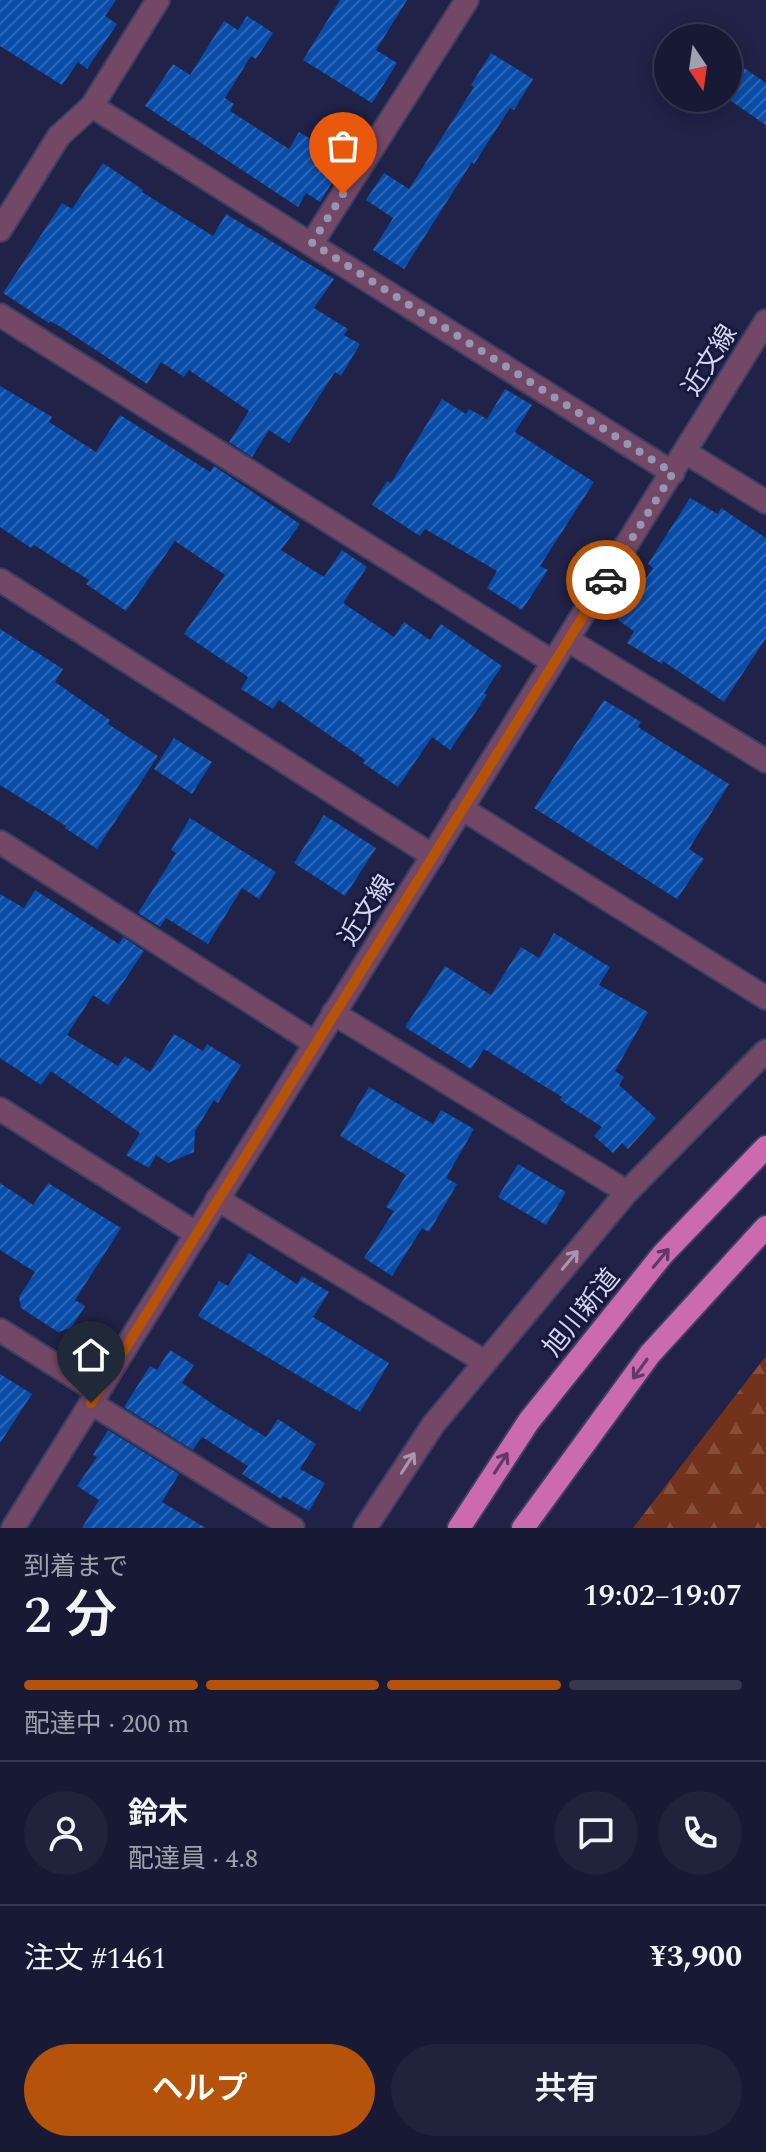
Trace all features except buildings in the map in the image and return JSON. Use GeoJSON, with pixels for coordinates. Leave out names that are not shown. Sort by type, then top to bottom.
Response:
{"type":"FeatureCollection","features":[{"type":"Feature","properties":{"kind":"highway","name":"旭川新道"},"geometry":{"type":"LineString","coordinates":[[459,1528],[529,1421],[663,1254],[766,1147]]}},
{"type":"Feature","properties":{"kind":"highway"},"geometry":{"type":"LineString","coordinates":[[523,1528],[650,1354],[766,1227]]}},
{"type":"Feature","properties":{"kind":"street"},"geometry":{"type":"LineString","coordinates":[[0,230],[59,136],[92,106],[158,0]]}},
{"type":"Feature","properties":{"kind":"street"},"geometry":{"type":"LineString","coordinates":[[312,243],[467,0]]}},
{"type":"Feature","properties":{"kind":"street"},"geometry":{"type":"LineString","coordinates":[[92,106],[673,473]]}},
{"type":"Feature","properties":{"kind":"street"},"geometry":{"type":"LineString","coordinates":[[0,315],[553,662]]}},
{"type":"Feature","properties":{"kind":"street","name":"近文線"},"geometry":{"type":"LineString","coordinates":[[13,1528],[766,321]]}},
{"type":"Feature","properties":{"kind":"street"},"geometry":{"type":"LineString","coordinates":[[685,452],[766,502]]}},
{"type":"Feature","properties":{"kind":"street"},"geometry":{"type":"LineString","coordinates":[[0,580],[433,856]]}},
{"type":"Feature","properties":{"kind":"street"},"geometry":{"type":"LineString","coordinates":[[568,640],[766,761]]}},
{"type":"Feature","properties":{"kind":"street"},"geometry":{"type":"LineString","coordinates":[[461,808],[766,998]]}},
{"type":"Feature","properties":{"kind":"street"},"geometry":{"type":"LineString","coordinates":[[0,842],[315,1043]]}},
{"type":"Feature","properties":{"kind":"street"},"geometry":{"type":"LineString","coordinates":[[333,1013],[627,1192]]}},
{"type":"Feature","properties":{"kind":"street"},"geometry":{"type":"LineString","coordinates":[[365,1528],[433,1425],[627,1192],[766,1051]]}},
{"type":"Feature","properties":{"kind":"street"},"geometry":{"type":"LineString","coordinates":[[0,1109],[197,1234]]}},
{"type":"Feature","properties":{"kind":"street"},"geometry":{"type":"LineString","coordinates":[[217,1199],[485,1362]]}},
{"type":"Feature","properties":{"kind":"street"},"geometry":{"type":"LineString","coordinates":[[0,1330],[94,1397],[293,1528]]}},
{"type":"Feature","properties":{"kind":"green space"},"geometry":{"type":"Polygon","coordinates":[[[766,1356],[766,1528],[633,1528],[766,1356]]]}},
{"type":"Feature","properties":{"kind":"way so far"},"geometry":{"type":"LineString","coordinates":[[343,194],[312,243],[673,473],[606,580]]}},
{"type":"Feature","properties":{"kind":"route"},"geometry":{"type":"LineString","coordinates":[[91,1403],[476,783],[606,580]]}}]}
